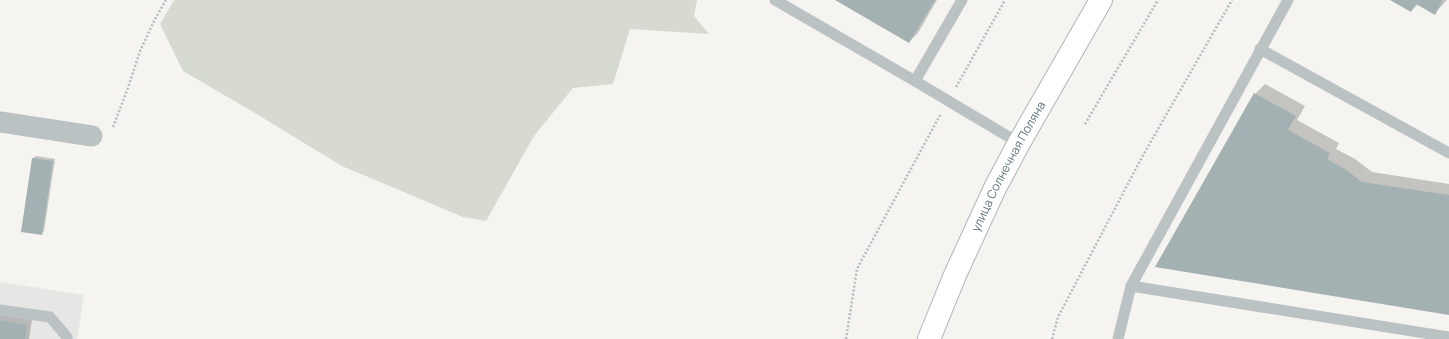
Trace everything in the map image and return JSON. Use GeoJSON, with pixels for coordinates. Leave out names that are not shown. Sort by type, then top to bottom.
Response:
{"type":"FeatureCollection","features":[{"type":"Feature","properties":{"kind":"street","name":"улица Солнечная Поляна"},"geometry":{"type":"LineString","coordinates":[[929,339],[955,275],[995,188],[1018,143],[1102,0]]}},
{"type":"Feature","properties":{"kind":"street"},"geometry":{"type":"LineString","coordinates":[[0,122],[92,136]]}},
{"type":"Feature","properties":{"kind":"lane"},"geometry":{"type":"LineString","coordinates":[[775,0],[948,100],[1018,143]]}},
{"type":"Feature","properties":{"kind":"lane"},"geometry":{"type":"LineString","coordinates":[[915,81],[962,0]]}},
{"type":"Feature","properties":{"kind":"lane"},"geometry":{"type":"LineString","coordinates":[[1118,339],[1131,286],[1288,0]]}},
{"type":"Feature","properties":{"kind":"lane"},"geometry":{"type":"LineString","coordinates":[[1260,49],[1449,153]]}},
{"type":"Feature","properties":{"kind":"lane"},"geometry":{"type":"LineString","coordinates":[[1131,286],[1449,337]]}},
{"type":"Feature","properties":{"kind":"lane"},"geometry":{"type":"LineString","coordinates":[[0,310],[50,318],[67,338],[66,339]]}},
{"type":"Feature","properties":{"kind":"path"},"geometry":{"type":"LineString","coordinates":[[92,136],[112,131],[140,51],[166,0]]}},
{"type":"Feature","properties":{"kind":"path"},"geometry":{"type":"LineString","coordinates":[[846,339],[857,269],[948,100],[1005,0]]}},
{"type":"Feature","properties":{"kind":"path"},"geometry":{"type":"LineString","coordinates":[[1085,124],[1158,0]]}},
{"type":"Feature","properties":{"kind":"path"},"geometry":{"type":"LineString","coordinates":[[1052,339],[1058,318],[1142,157],[1232,0]]}},
{"type":"Feature","properties":{"kind":"shaded area"},"geometry":{"type":"Polygon","coordinates":[[[174,0],[697,0],[694,16],[709,34],[630,29],[613,84],[573,88],[534,136],[486,221],[463,217],[342,166],[183,71],[160,24],[174,0]]]}},
{"type":"Feature","properties":{"kind":"shaded area"},"geometry":{"type":"Polygon","coordinates":[[[0,282],[84,295],[77,339],[0,339],[0,282]]]}},
{"type":"Feature","properties":{"kind":"building"},"geometry":{"type":"Polygon","coordinates":[[[835,0],[935,0],[909,43],[835,0]]]}},
{"type":"Feature","properties":{"kind":"building"},"geometry":{"type":"Polygon","coordinates":[[[1390,0],[1443,0],[1435,15],[1416,4],[1411,12],[1390,0]]]}},
{"type":"Feature","properties":{"kind":"building"},"geometry":{"type":"Polygon","coordinates":[[[1254,93],[1296,116],[1288,130],[1330,153],[1327,159],[1345,169],[1362,182],[1449,195],[1449,315],[1155,267],[1254,93]]]}},
{"type":"Feature","properties":{"kind":"building"},"geometry":{"type":"Polygon","coordinates":[[[32,158],[53,161],[42,235],[21,232],[32,158]]]}},
{"type":"Feature","properties":{"kind":"building"},"geometry":{"type":"Polygon","coordinates":[[[0,320],[27,325],[25,339],[0,339],[0,320]]]}}]}
